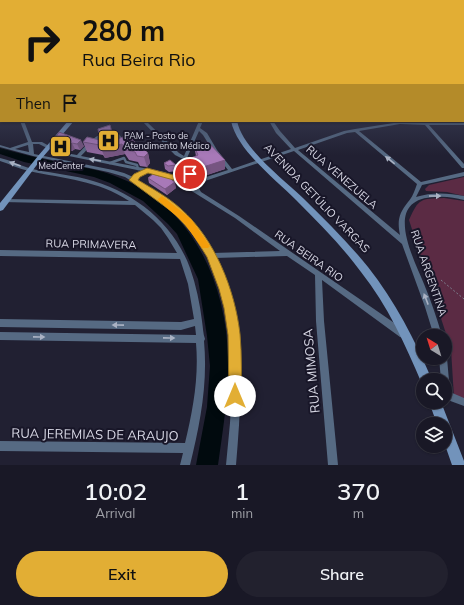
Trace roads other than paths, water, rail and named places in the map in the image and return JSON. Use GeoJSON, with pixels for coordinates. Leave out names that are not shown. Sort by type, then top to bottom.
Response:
{"type":"FeatureCollection","features":[{"type":"Feature","properties":{"kind":"main road"},"geometry":{"type":"LineString","coordinates":[[0,208],[40,156],[49,148],[70,122]]}},
{"type":"Feature","properties":{"kind":"main road","name":"AVENIDA GETÚLIO VARGAS"},"geometry":{"type":"LineString","coordinates":[[234,122],[234,126],[239,137],[337,236],[363,266],[387,301],[406,336],[423,373]]}},
{"type":"Feature","properties":{"kind":"main road"},"geometry":{"type":"LineString","coordinates":[[452,446],[459,465]]}},
{"type":"Feature","properties":{"kind":"street"},"geometry":{"type":"LineString","coordinates":[[22,122],[30,143],[32,154]]}},
{"type":"Feature","properties":{"kind":"street"},"geometry":{"type":"LineString","coordinates":[[147,122],[177,154],[185,158]]}},
{"type":"Feature","properties":{"kind":"street"},"geometry":{"type":"LineString","coordinates":[[180,177],[185,158],[201,122]]}},
{"type":"Feature","properties":{"kind":"street","name":"RUA VENEZUELA"},"geometry":{"type":"LineString","coordinates":[[272,122],[278,132],[294,149],[405,243]]}},
{"type":"Feature","properties":{"kind":"street"},"geometry":{"type":"LineString","coordinates":[[394,122],[400,123]]}},
{"type":"Feature","properties":{"kind":"street"},"geometry":{"type":"LineString","coordinates":[[424,122],[464,167]]}},
{"type":"Feature","properties":{"kind":"street"},"geometry":{"type":"LineString","coordinates":[[184,165],[191,178],[200,181],[331,136],[355,130],[400,123],[424,122],[464,124]]}},
{"type":"Feature","properties":{"kind":"street"},"geometry":{"type":"LineString","coordinates":[[198,128],[205,134],[215,151],[231,171]]}},
{"type":"Feature","properties":{"kind":"street"},"geometry":{"type":"LineString","coordinates":[[355,130],[420,184],[464,174]]}},
{"type":"Feature","properties":{"kind":"street"},"geometry":{"type":"LineString","coordinates":[[78,157],[92,142],[108,132],[115,132],[123,143]]}},
{"type":"Feature","properties":{"kind":"street"},"geometry":{"type":"LineString","coordinates":[[10,149],[30,143]]}},
{"type":"Feature","properties":{"kind":"street","name":"RUA BEIRA RIO"},"geometry":{"type":"LineString","coordinates":[[30,143],[40,143],[59,152],[78,157],[191,178]]}},
{"type":"Feature","properties":{"kind":"street"},"geometry":{"type":"LineString","coordinates":[[0,146],[130,178],[178,211],[195,230],[211,256],[230,308],[234,335],[235,396],[231,465]]}},
{"type":"Feature","properties":{"kind":"street"},"geometry":{"type":"LineString","coordinates":[[0,159],[31,168],[75,176],[116,191],[136,203],[153,217],[164,229],[182,256],[193,294],[201,339],[201,376],[199,400],[186,465]]}},
{"type":"Feature","properties":{"kind":"street"},"geometry":{"type":"LineString","coordinates":[[130,178],[139,172],[138,169]]}},
{"type":"Feature","properties":{"kind":"street"},"geometry":{"type":"LineString","coordinates":[[130,178],[147,171]]}},
{"type":"Feature","properties":{"kind":"street","name":"RUA BEIRA RIO"},"geometry":{"type":"LineString","coordinates":[[180,177],[199,193],[237,217],[406,336]]}},
{"type":"Feature","properties":{"kind":"street","name":"RUA BEIRA RIO"},"geometry":{"type":"LineString","coordinates":[[180,177],[191,178]]}},
{"type":"Feature","properties":{"kind":"street","name":"RUA BEIRA RIO"},"geometry":{"type":"LineString","coordinates":[[191,178],[199,193]]}},
{"type":"Feature","properties":{"kind":"street","name":"RUA ARGENTINA"},"geometry":{"type":"LineString","coordinates":[[420,184],[412,200],[406,207],[402,221],[405,243],[436,329]]}},
{"type":"Feature","properties":{"kind":"street"},"geometry":{"type":"LineString","coordinates":[[412,200],[435,195],[464,198]]}},
{"type":"Feature","properties":{"kind":"street"},"geometry":{"type":"LineString","coordinates":[[5,201],[136,203]]}},
{"type":"Feature","properties":{"kind":"street","name":"RUA PRIMAVERA"},"geometry":{"type":"LineString","coordinates":[[0,252],[182,256]]}},
{"type":"Feature","properties":{"kind":"street"},"geometry":{"type":"LineString","coordinates":[[211,256],[287,253]]}},
{"type":"Feature","properties":{"kind":"street","name":"RUA MIMOSA"},"geometry":{"type":"LineString","coordinates":[[318,274],[320,321],[333,465]]}},
{"type":"Feature","properties":{"kind":"street"},"geometry":{"type":"LineString","coordinates":[[0,324],[181,326],[199,322]]}},
{"type":"Feature","properties":{"kind":"street"},"geometry":{"type":"LineString","coordinates":[[0,336],[201,339]]}},
{"type":"Feature","properties":{"kind":"street"},"geometry":{"type":"LineString","coordinates":[[452,397],[464,402]]}},
{"type":"Feature","properties":{"kind":"street","name":"RUA JEREMIAS DE ARAUJO"},"geometry":{"type":"LineString","coordinates":[[0,446],[189,448]]}},
{"type":"Feature","properties":{"kind":"place","name":"PAM - Posto de Atendimento Médico"},"geometry":{"type":"Point","coordinates":[109,141]}},
{"type":"Feature","properties":{"kind":"place","name":"MedCenter"},"geometry":{"type":"Point","coordinates":[61,147]}}]}
